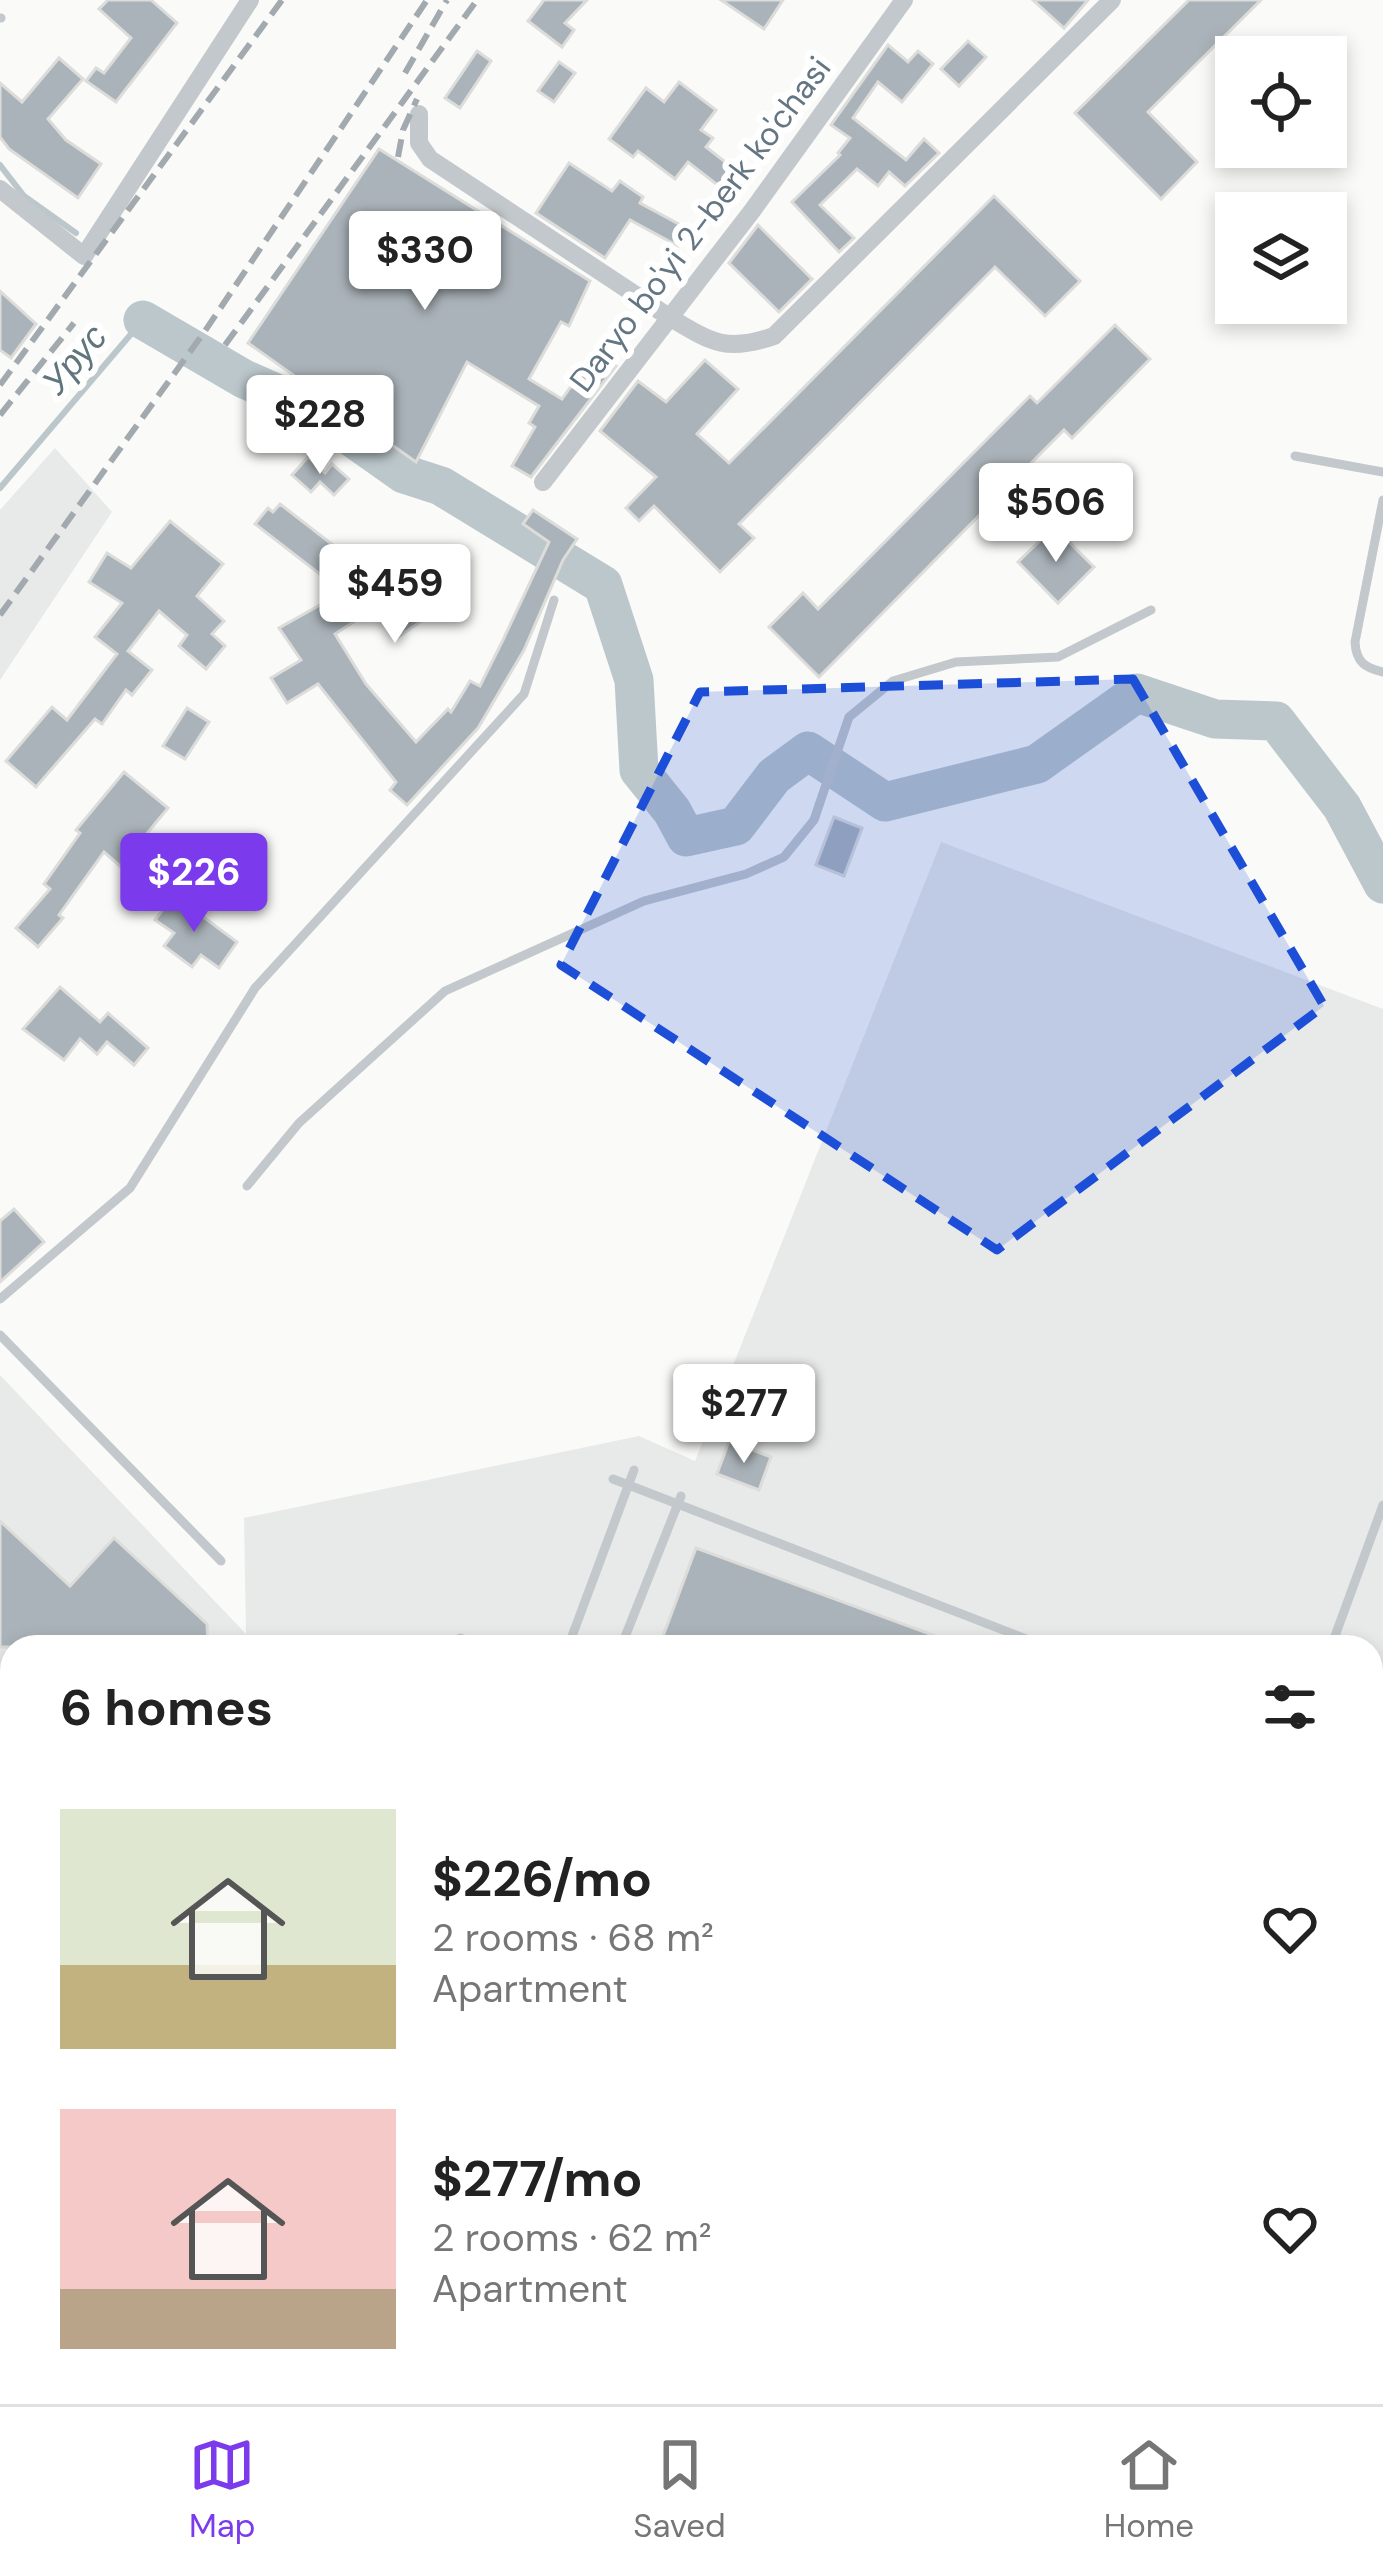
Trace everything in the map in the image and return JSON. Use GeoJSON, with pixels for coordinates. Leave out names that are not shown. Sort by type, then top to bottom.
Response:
{"type":"FeatureCollection","features":[{"type":"Feature","properties":{"kind":"street"},"geometry":{"type":"LineString","coordinates":[[0,189],[84,256],[250,0]]}},
{"type":"Feature","properties":{"kind":"street","name":"Daryo bo'yi 2-berk ko'chasi"},"geometry":{"type":"LineString","coordinates":[[542,482],[752,211],[904,0]]}},
{"type":"Feature","properties":{"kind":"street"},"geometry":{"type":"LineString","coordinates":[[419,114],[419,143],[430,159],[670,317],[706,338],[743,347],[774,336],[1112,0]]}},
{"type":"Feature","properties":{"kind":"lane"},"geometry":{"type":"LineString","coordinates":[[1295,455],[1383,472]]}},
{"type":"Feature","properties":{"kind":"lane"},"geometry":{"type":"LineString","coordinates":[[1383,500],[1355,642],[1359,661],[1383,672]]}},
{"type":"Feature","properties":{"kind":"lane"},"geometry":{"type":"LineString","coordinates":[[0,1299],[130,1188],[255,988],[524,694],[554,600]]}},
{"type":"Feature","properties":{"kind":"lane"},"geometry":{"type":"LineString","coordinates":[[247,1186],[299,1123],[445,991],[644,901],[746,874],[784,857],[814,820],[849,717],[893,680],[956,662],[1058,657],[1150,610]]}},
{"type":"Feature","properties":{"kind":"lane"},"geometry":{"type":"LineString","coordinates":[[0,1335],[221,1561]]}},
{"type":"Feature","properties":{"kind":"lane"},"geometry":{"type":"LineString","coordinates":[[572,1635],[634,1471]]}},
{"type":"Feature","properties":{"kind":"lane"},"geometry":{"type":"LineString","coordinates":[[613,1479],[679,1500],[1017,1635]]}},
{"type":"Feature","properties":{"kind":"lane"},"geometry":{"type":"LineString","coordinates":[[626,1635],[679,1500]]}},
{"type":"Feature","properties":{"kind":"lane"},"geometry":{"type":"LineString","coordinates":[[1335,1635],[1383,1504]]}},
{"type":"Feature","properties":{"kind":"highlighted area"},"geometry":{"type":"Polygon","coordinates":[[[1133,679],[1324,1006],[997,1250],[561,965],[700,692],[1133,679]]]}},
{"type":"Feature","properties":{"kind":"shaded area"},"geometry":{"type":"Polygon","coordinates":[[[55,448],[112,512],[0,680],[0,510],[55,448]]]}},
{"type":"Feature","properties":{"kind":"shaded area"},"geometry":{"type":"Polygon","coordinates":[[[941,842],[1383,1009],[1383,1635],[0,1635],[0,1375],[246,1634],[244,1518],[639,1436],[695,1461],[941,842]]]}},
{"type":"Feature","properties":{"kind":"building"},"geometry":{"type":"Polygon","coordinates":[[[108,0],[151,0],[177,23],[116,102],[86,81],[96,68],[104,73],[131,38],[99,9],[108,0]]]}},
{"type":"Feature","properties":{"kind":"building"},"geometry":{"type":"Polygon","coordinates":[[[544,0],[587,0],[565,23],[574,30],[562,47],[528,21],[544,0]]]}},
{"type":"Feature","properties":{"kind":"building"},"geometry":{"type":"Polygon","coordinates":[[[721,0],[783,0],[764,29],[721,0]]]}},
{"type":"Feature","properties":{"kind":"building"},"geometry":{"type":"Polygon","coordinates":[[[1033,0],[1088,0],[1064,28],[1033,0]]]}},
{"type":"Feature","properties":{"kind":"building"},"geometry":{"type":"Polygon","coordinates":[[[1189,0],[1261,0],[1225,36],[1215,36],[1215,46],[1148,112],[1197,162],[1161,199],[1075,113],[1189,0]]]}},
{"type":"Feature","properties":{"kind":"building"},"geometry":{"type":"Polygon","coordinates":[[[968,41],[986,57],[959,86],[941,69],[968,41]]]}},
{"type":"Feature","properties":{"kind":"building"},"geometry":{"type":"Polygon","coordinates":[[[888,45],[908,62],[918,51],[933,64],[902,102],[878,82],[853,118],[906,160],[924,139],[939,153],[905,186],[889,172],[878,186],[857,169],[820,205],[854,238],[839,252],[792,202],[840,155],[850,138],[831,125],[888,45]]]}},
{"type":"Feature","properties":{"kind":"building"},"geometry":{"type":"Polygon","coordinates":[[[477,51],[491,61],[460,108],[445,98],[477,51]]]}},
{"type":"Feature","properties":{"kind":"building"},"geometry":{"type":"Polygon","coordinates":[[[59,58],[83,79],[48,119],[66,140],[101,164],[78,198],[9,149],[0,137],[0,83],[22,102],[59,58]]]}},
{"type":"Feature","properties":{"kind":"building"},"geometry":{"type":"Polygon","coordinates":[[[559,62],[575,73],[554,102],[538,91],[559,62]]]}},
{"type":"Feature","properties":{"kind":"building"},"geometry":{"type":"Polygon","coordinates":[[[679,82],[716,110],[701,130],[713,138],[706,147],[747,179],[733,197],[688,162],[675,179],[638,151],[633,157],[609,139],[646,88],[664,102],[679,82]]]}},
{"type":"Feature","properties":{"kind":"building"},"geometry":{"type":"Polygon","coordinates":[[[379,149],[590,281],[569,326],[561,322],[529,379],[562,399],[596,351],[616,366],[531,477],[512,466],[535,427],[529,423],[539,406],[467,362],[416,462],[248,343],[379,149]]]}},
{"type":"Feature","properties":{"kind":"building"},"geometry":{"type":"Polygon","coordinates":[[[569,163],[612,191],[620,181],[643,197],[640,203],[688,229],[678,246],[630,220],[605,258],[536,213],[569,163]]]}},
{"type":"Feature","properties":{"kind":"building"},"geometry":{"type":"Polygon","coordinates":[[[994,196],[1080,281],[1045,316],[995,267],[739,524],[754,538],[720,572],[654,506],[639,521],[626,508],[656,477],[600,431],[638,381],[666,402],[705,360],[738,389],[697,434],[729,463],[994,196]]]}},
{"type":"Feature","properties":{"kind":"building"},"geometry":{"type":"Polygon","coordinates":[[[758,225],[812,279],[779,312],[729,263],[758,225]]]}},
{"type":"Feature","properties":{"kind":"building"},"geometry":{"type":"Polygon","coordinates":[[[0,291],[36,324],[11,358],[0,350],[0,291]]]}},
{"type":"Feature","properties":{"kind":"building"},"geometry":{"type":"Polygon","coordinates":[[[1115,325],[1150,359],[1072,438],[1064,430],[819,677],[769,627],[803,593],[818,609],[1030,396],[1037,403],[1115,325]]]}},
{"type":"Feature","properties":{"kind":"building"},"geometry":{"type":"Polygon","coordinates":[[[308,457],[325,473],[332,464],[349,479],[334,495],[320,482],[311,492],[292,475],[308,457]]]}},
{"type":"Feature","properties":{"kind":"building"},"geometry":{"type":"Polygon","coordinates":[[[280,504],[360,566],[379,553],[402,585],[418,573],[442,607],[397,638],[375,608],[335,634],[366,684],[416,742],[448,709],[451,712],[470,681],[480,686],[549,542],[523,524],[533,510],[577,539],[524,650],[478,728],[407,805],[390,790],[396,782],[318,684],[287,703],[271,678],[301,660],[279,628],[343,592],[255,524],[268,508],[273,512],[280,504]]]}},
{"type":"Feature","properties":{"kind":"building"},"geometry":{"type":"Polygon","coordinates":[[[170,521],[223,564],[197,596],[224,621],[212,634],[225,646],[206,669],[179,646],[187,635],[159,611],[128,651],[152,670],[132,695],[126,690],[102,724],[95,719],[36,787],[6,761],[52,707],[67,720],[117,654],[95,637],[122,603],[89,582],[107,553],[131,568],[170,521]]]}},
{"type":"Feature","properties":{"kind":"building"},"geometry":{"type":"Polygon","coordinates":[[[1054,527],[1094,567],[1058,603],[1018,562],[1054,527]]]}},
{"type":"Feature","properties":{"kind":"building"},"geometry":{"type":"Polygon","coordinates":[[[187,708],[209,722],[185,759],[163,746],[187,708]]]}},
{"type":"Feature","properties":{"kind":"building"},"geometry":{"type":"Polygon","coordinates":[[[124,772],[168,808],[120,866],[104,852],[59,915],[63,918],[38,947],[16,928],[50,889],[44,884],[80,833],[76,830],[124,772]]]}},
{"type":"Feature","properties":{"kind":"building"},"geometry":{"type":"Polygon","coordinates":[[[834,817],[862,828],[844,876],[816,865],[834,817]]]}},
{"type":"Feature","properties":{"kind":"building"},"geometry":{"type":"Polygon","coordinates":[[[174,895],[237,942],[219,968],[201,955],[192,967],[164,946],[174,933],[155,920],[174,895]]]}},
{"type":"Feature","properties":{"kind":"building"},"geometry":{"type":"Polygon","coordinates":[[[60,987],[100,1022],[108,1013],[148,1048],[134,1065],[107,1042],[97,1054],[80,1039],[64,1060],[23,1029],[60,987]]]}},
{"type":"Feature","properties":{"kind":"building"},"geometry":{"type":"Polygon","coordinates":[[[14,1209],[44,1242],[0,1282],[0,1221],[14,1209]]]}},
{"type":"Feature","properties":{"kind":"building"},"geometry":{"type":"Polygon","coordinates":[[[729,1441],[771,1457],[759,1490],[717,1474],[729,1441]]]}},
{"type":"Feature","properties":{"kind":"building"},"geometry":{"type":"Polygon","coordinates":[[[0,1521],[70,1586],[114,1538],[207,1624],[207,1635],[0,1635],[0,1521]]]}},
{"type":"Feature","properties":{"kind":"building"},"geometry":{"type":"Polygon","coordinates":[[[696,1548],[933,1635],[663,1635],[696,1548]]]}},
{"type":"Feature","properties":{"kind":"waterway"},"geometry":{"type":"LineString","coordinates":[[0,165],[24,196],[76,233]]}},
{"type":"Feature","properties":{"kind":"waterway","name":"Урус"},"geometry":{"type":"LineString","coordinates":[[0,488],[143,320],[132,311]]}},
{"type":"Feature","properties":{"kind":"waterway"},"geometry":{"type":"LineString","coordinates":[[143,320],[244,379],[312,409],[404,474],[441,486],[603,585],[634,680],[639,770],[686,837],[736,826],[774,776],[808,751],[885,802],[1037,764],[1137,693],[1215,719],[1276,721],[1342,807],[1383,884]]}},
{"type":"Feature","properties":{"kind":"railway"},"geometry":{"type":"LineString","coordinates":[[0,385],[282,0]]}},
{"type":"Feature","properties":{"kind":"railway"},"geometry":{"type":"LineString","coordinates":[[0,615],[205,331],[427,0]]}},
{"type":"Feature","properties":{"kind":"railway"},"geometry":{"type":"LineString","coordinates":[[405,73],[447,0]]}},
{"type":"Feature","properties":{"kind":"railway"},"geometry":{"type":"LineString","coordinates":[[225,345],[477,0]]}},
{"type":"Feature","properties":{"kind":"railway"},"geometry":{"type":"LineString","coordinates":[[398,157],[403,130],[417,99]]}},
{"type":"Feature","properties":{"kind":"railway"},"geometry":{"type":"LineString","coordinates":[[0,415],[74,323]]}}]}
